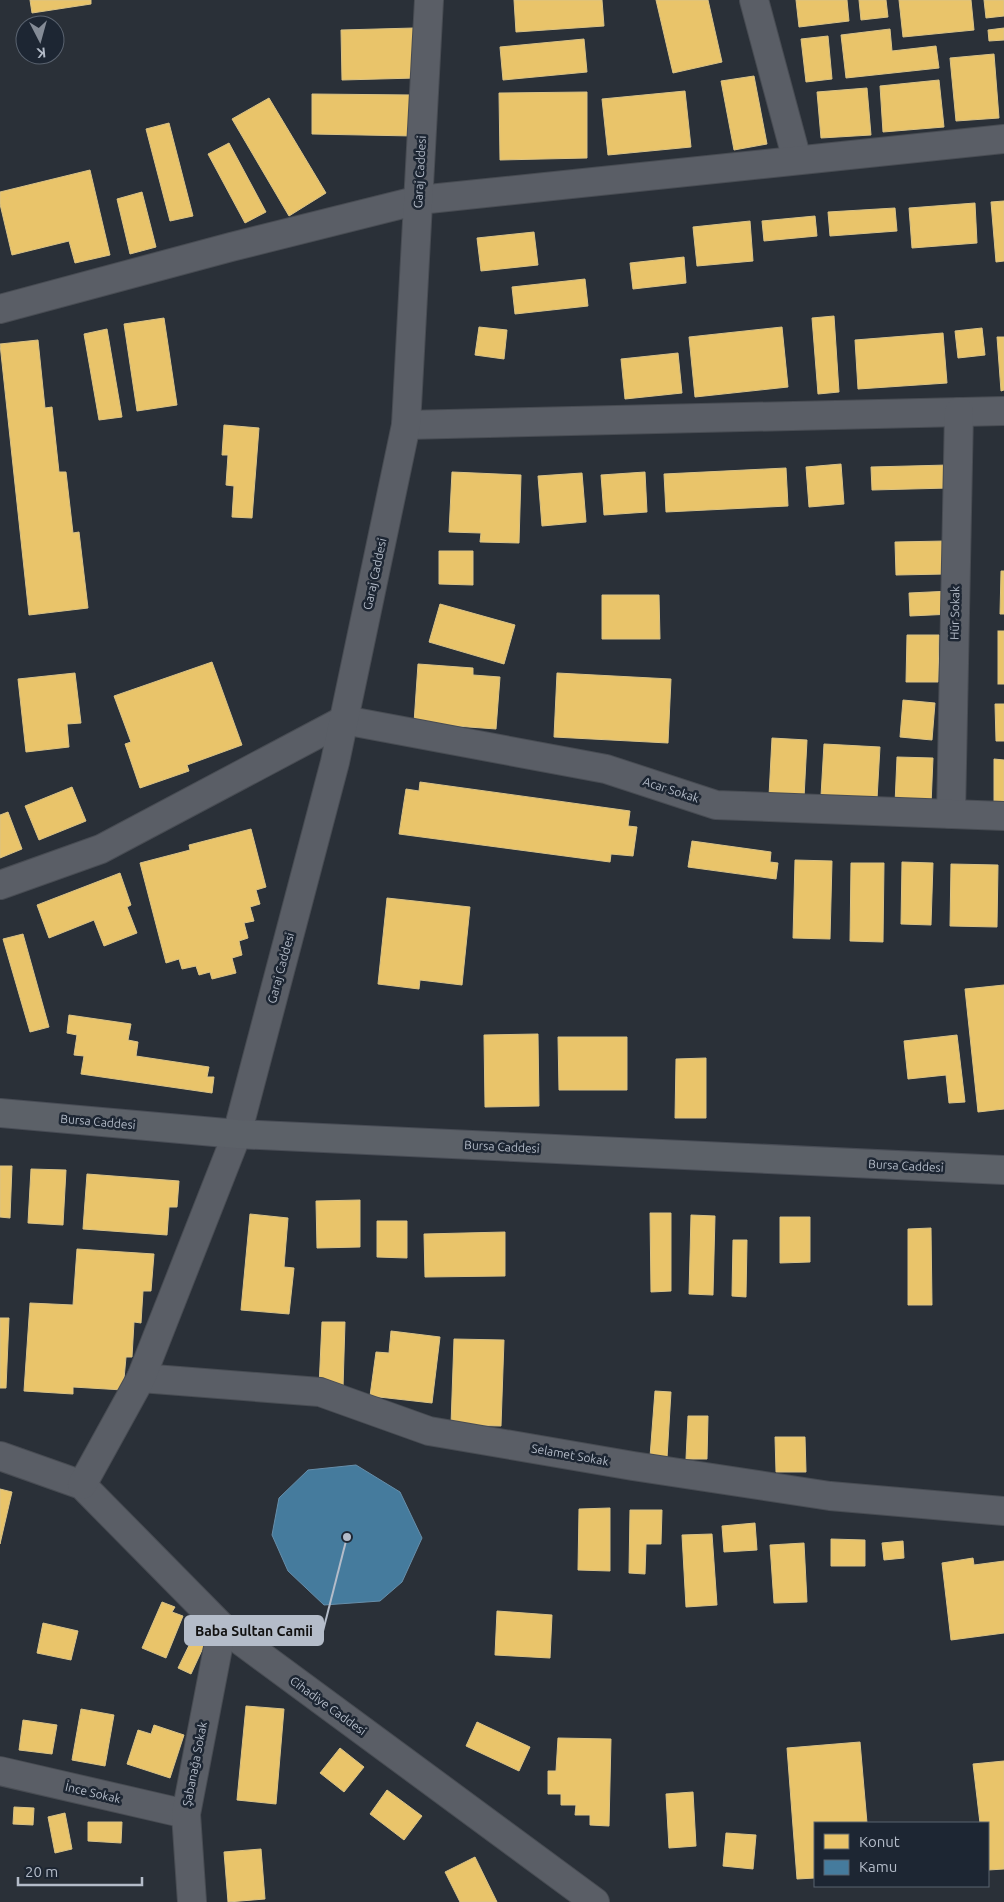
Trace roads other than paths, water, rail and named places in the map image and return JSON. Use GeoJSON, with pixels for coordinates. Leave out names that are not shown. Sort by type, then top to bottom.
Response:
{"type":"FeatureCollection","features":[{"type":"Feature","properties":{"kind":"main road","name":"Bursa Caddesi"},"geometry":{"type":"LineString","coordinates":[[0,1113],[237,1134],[1004,1170]]}},
{"type":"Feature","properties":{"kind":"street","name":"Garaj Caddesi"},"geometry":{"type":"LineString","coordinates":[[82,1485],[141,1378],[237,1134],[335,762],[406,425],[429,0]]}},
{"type":"Feature","properties":{"kind":"street"},"geometry":{"type":"LineString","coordinates":[[754,0],[797,160]]}},
{"type":"Feature","properties":{"kind":"street"},"geometry":{"type":"LineString","coordinates":[[0,309],[231,247],[419,200],[1004,138]]}},
{"type":"Feature","properties":{"kind":"street"},"geometry":{"type":"LineString","coordinates":[[406,425],[1004,411]]}},
{"type":"Feature","properties":{"kind":"street","name":"Hür Sokak"},"geometry":{"type":"LineString","coordinates":[[951,814],[959,412]]}},
{"type":"Feature","properties":{"kind":"street"},"geometry":{"type":"LineString","coordinates":[[0,885],[101,848],[344,720]]}},
{"type":"Feature","properties":{"kind":"street","name":"Acar Sokak"},"geometry":{"type":"LineString","coordinates":[[344,720],[606,769],[716,805],[1004,816]]}},
{"type":"Feature","properties":{"kind":"street","name":"Selamet Sokak"},"geometry":{"type":"LineString","coordinates":[[141,1378],[320,1392],[429,1431],[633,1466],[830,1496],[1004,1511]]}},
{"type":"Feature","properties":{"kind":"street"},"geometry":{"type":"LineString","coordinates":[[0,1456],[82,1485]]}},
{"type":"Feature","properties":{"kind":"street","name":"Cihadiye Caddesi"},"geometry":{"type":"LineString","coordinates":[[82,1485],[222,1627],[595,1902]]}},
{"type":"Feature","properties":{"kind":"street","name":"Şabanağa Sokak"},"geometry":{"type":"LineString","coordinates":[[192,1902],[186,1814],[222,1627]]}},
{"type":"Feature","properties":{"kind":"street","name":"İnce Sokak"},"geometry":{"type":"LineString","coordinates":[[0,1771],[186,1814]]}},
{"type":"Feature","properties":{"kind":"place","name":"Baba Sultan Camii"},"geometry":{"type":"Point","coordinates":[347,1537]}}]}
